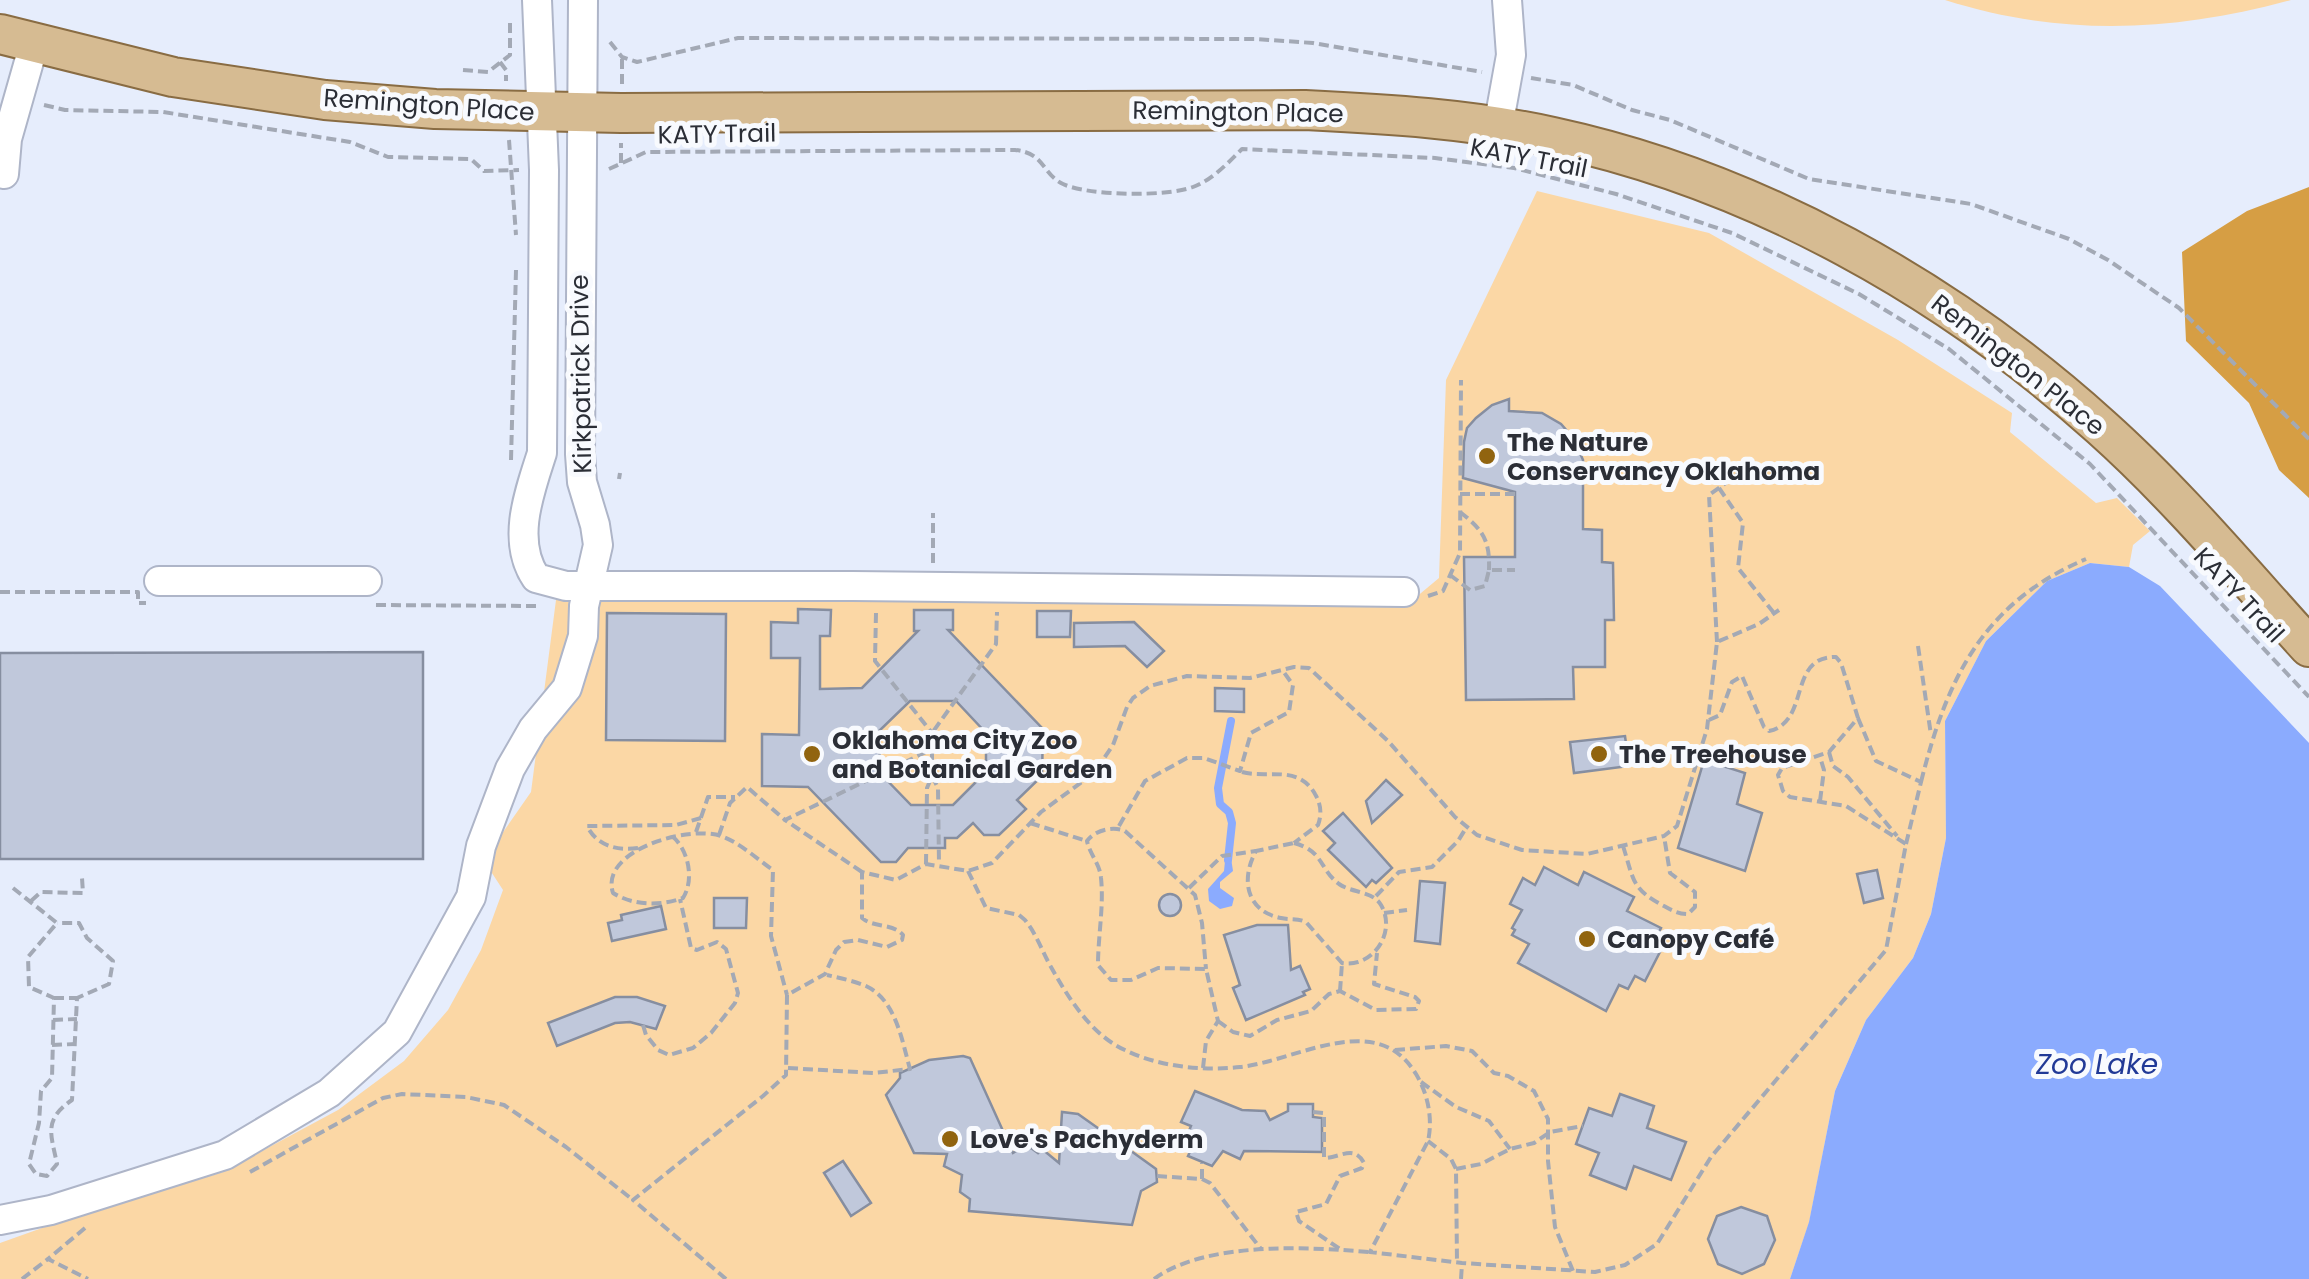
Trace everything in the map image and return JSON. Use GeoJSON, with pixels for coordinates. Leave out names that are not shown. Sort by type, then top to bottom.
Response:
{"type":"FeatureCollection","features":[{"type":"Feature","properties":{"kind":"main road","name":"Remington Place"},"geometry":{"type":"LineString","coordinates":[[17,39],[174,77],[325,100],[435,109],[582,113],[1305,110],[1402,115],[1498,126],[1588,146],[1692,179],[1779,214],[1927,294],[2017,358],[2103,428],[2309,646]]}},
{"type":"Feature","properties":{"kind":"street"},"geometry":{"type":"LineString","coordinates":[[537,0],[541,112]]}},
{"type":"Feature","properties":{"kind":"street","name":"Kirkpatrick Drive"},"geometry":{"type":"LineString","coordinates":[[541,112],[542,453],[528,497],[526,563],[536,578],[586,596],[598,545],[582,482],[580,454],[583,0]]}},
{"type":"Feature","properties":{"kind":"street"},"geometry":{"type":"LineString","coordinates":[[1498,126],[1510,55],[1507,0]]}},
{"type":"Feature","properties":{"kind":"street"},"geometry":{"type":"LineString","coordinates":[[4,174],[17,39]]}},
{"type":"Feature","properties":{"kind":"street"},"geometry":{"type":"LineString","coordinates":[[158,592],[371,593]]}},
{"type":"Feature","properties":{"kind":"street"},"geometry":{"type":"LineString","coordinates":[[0,1220],[51,1210],[225,1155],[330,1093],[397,1032],[471,897],[481,846],[510,769],[533,729],[567,688],[583,636],[586,596],[1404,592]]}},
{"type":"Feature","properties":{"kind":"path"},"geometry":{"type":"LineString","coordinates":[[463,70],[488,72],[510,56],[510,16]]}},
{"type":"Feature","properties":{"kind":"path"},"geometry":{"type":"LineString","coordinates":[[608,36],[622,60],[636,62],[738,38],[1256,39],[1313,43],[1477,72]]}},
{"type":"Feature","properties":{"kind":"path"},"geometry":{"type":"LineString","coordinates":[[500,62],[506,70]]}},
{"type":"Feature","properties":{"kind":"path"},"geometry":{"type":"LineString","coordinates":[[1534,78],[1574,85],[1809,179],[1972,204],[2068,239],[2108,260],[2178,308],[2309,439]]}},
{"type":"Feature","properties":{"kind":"path"},"geometry":{"type":"LineString","coordinates":[[33,102],[65,110],[163,112],[350,142],[388,156],[470,159],[484,171],[510,170]]}},
{"type":"Feature","properties":{"kind":"path"},"geometry":{"type":"LineString","coordinates":[[621,148],[621,164]]}},
{"type":"Feature","properties":{"kind":"path","name":"KATY Trail"},"geometry":{"type":"LineString","coordinates":[[598,170],[612,169],[646,152],[1015,150],[1036,155],[1059,183],[1077,189],[1162,192],[1196,186],[1222,169],[1242,149],[1435,158],[1514,168],[1616,194],[1732,234],[1858,294],[1949,349],[2090,464],[2309,697]]}},
{"type":"Feature","properties":{"kind":"path"},"geometry":{"type":"LineString","coordinates":[[510,157],[516,239]]}},
{"type":"Feature","properties":{"kind":"path"},"geometry":{"type":"LineString","coordinates":[[511,474],[516,254]]}},
{"type":"Feature","properties":{"kind":"path"},"geometry":{"type":"LineString","coordinates":[[718,835],[727,808],[747,787],[785,820],[862,872],[896,880],[926,864],[939,864],[968,872],[992,863],[1059,796],[1094,772],[1114,745],[1127,707],[1150,686],[1187,676],[1250,678],[1302,666],[1316,672],[1388,741],[1466,828],[1489,842],[1553,854],[1587,854],[1664,836],[1681,820],[1709,720],[1717,642],[1709,494],[1748,467]]}},
{"type":"Feature","properties":{"kind":"path"},"geometry":{"type":"LineString","coordinates":[[1717,642],[1776,612],[1738,568],[1743,523],[1719,488]]}},
{"type":"Feature","properties":{"kind":"path"},"geometry":{"type":"LineString","coordinates":[[1460,494],[1515,494]]}},
{"type":"Feature","properties":{"kind":"path"},"geometry":{"type":"LineString","coordinates":[[1450,575],[1470,590],[1482,589],[1489,570],[1488,539],[1483,530],[1460,512]]}},
{"type":"Feature","properties":{"kind":"path"},"geometry":{"type":"LineString","coordinates":[[1154,1279],[1190,1262],[1289,1247],[1595,1272],[1625,1265],[1657,1244],[1711,1157],[1886,950],[1904,843],[1932,738],[1973,646],[2014,601],[2049,575],[2086,559]]}},
{"type":"Feature","properties":{"kind":"path"},"geometry":{"type":"LineString","coordinates":[[1489,570],[1515,570]]}},
{"type":"Feature","properties":{"kind":"path"},"geometry":{"type":"LineString","coordinates":[[0,592],[138,592],[138,604],[158,592]]}},
{"type":"Feature","properties":{"kind":"path"},"geometry":{"type":"LineString","coordinates":[[371,593],[586,596]]}},
{"type":"Feature","properties":{"kind":"path"},"geometry":{"type":"LineString","coordinates":[[876,611],[875,661],[932,734]]}},
{"type":"Feature","properties":{"kind":"path"},"geometry":{"type":"LineString","coordinates":[[926,864],[932,734],[996,644],[996,612]]}},
{"type":"Feature","properties":{"kind":"path"},"geometry":{"type":"LineString","coordinates":[[1918,646],[1932,738]]}},
{"type":"Feature","properties":{"kind":"path"},"geometry":{"type":"LineString","coordinates":[[1709,720],[1720,715],[1732,682],[1742,676],[1764,727],[1769,731],[1777,729],[1792,716],[1808,668],[1833,656],[1841,663],[1876,762],[1921,782]]}},
{"type":"Feature","properties":{"kind":"path"},"geometry":{"type":"LineString","coordinates":[[1240,772],[1251,734],[1289,712],[1293,685],[1283,671]]}},
{"type":"Feature","properties":{"kind":"path"},"geometry":{"type":"LineString","coordinates":[[1858,718],[1829,752],[1785,766],[1778,775],[1787,796],[1853,809],[1904,843]]}},
{"type":"Feature","properties":{"kind":"path"},"geometry":{"type":"LineString","coordinates":[[785,820],[932,749]]}},
{"type":"Feature","properties":{"kind":"path"},"geometry":{"type":"LineString","coordinates":[[1829,752],[1833,766],[1848,777],[1904,843]]}},
{"type":"Feature","properties":{"kind":"path"},"geometry":{"type":"LineString","coordinates":[[1820,755],[1824,770],[1820,802]]}},
{"type":"Feature","properties":{"kind":"path"},"geometry":{"type":"LineString","coordinates":[[1118,828],[1151,776],[1187,758],[1204,758],[1240,772],[1298,777],[1313,790],[1321,808],[1318,825],[1294,842],[1222,856],[1189,888]]}},
{"type":"Feature","properties":{"kind":"path"},"geometry":{"type":"LineString","coordinates":[[932,776],[938,788],[939,864]]}},
{"type":"Feature","properties":{"kind":"path"},"geometry":{"type":"LineString","coordinates":[[695,834],[708,797],[735,797]]}},
{"type":"Feature","properties":{"kind":"path"},"geometry":{"type":"LineString","coordinates":[[633,1200],[763,1096],[786,1075],[788,1068],[786,995],[771,936],[773,870],[718,835],[672,836],[627,849],[607,846],[587,826],[676,825],[701,818]]}},
{"type":"Feature","properties":{"kind":"path"},"geometry":{"type":"LineString","coordinates":[[1030,822],[1087,841],[1102,881],[1098,965],[1104,975],[1120,981],[1158,968],[1206,969]]}},
{"type":"Feature","properties":{"kind":"path"},"geometry":{"type":"LineString","coordinates":[[1087,841],[1092,835],[1118,828],[1130,834],[1189,888],[1200,910],[1206,969],[1218,1021],[1233,1032],[1250,1036],[1277,1020],[1311,1011],[1328,994],[1340,991],[1376,1010],[1418,1007],[1415,997],[1374,984],[1386,920],[1375,897],[1344,888],[1314,852],[1294,842]]}},
{"type":"Feature","properties":{"kind":"path"},"geometry":{"type":"LineString","coordinates":[[1375,897],[1398,872],[1426,870],[1440,861],[1466,828]]}},
{"type":"Feature","properties":{"kind":"path"},"geometry":{"type":"LineString","coordinates":[[643,847],[614,874],[613,893],[631,902],[680,899],[688,894],[687,857],[682,844],[672,836]]}},
{"type":"Feature","properties":{"kind":"path"},"geometry":{"type":"LineString","coordinates":[[1624,846],[1642,895],[1688,914],[1695,907],[1696,892],[1670,873],[1664,836]]}},
{"type":"Feature","properties":{"kind":"path"},"geometry":{"type":"LineString","coordinates":[[1256,851],[1246,872],[1246,883],[1257,904],[1280,918],[1306,922],[1342,963],[1340,991]]}},
{"type":"Feature","properties":{"kind":"path"},"geometry":{"type":"LineString","coordinates":[[786,995],[825,974],[844,942],[858,940],[887,947],[903,937],[898,929],[862,918],[862,872]]}},
{"type":"Feature","properties":{"kind":"path"},"geometry":{"type":"LineString","coordinates":[[968,872],[986,908],[1020,915],[1031,927],[1057,977],[1099,1033],[1122,1050],[1142,1058],[1203,1068],[1256,1064],[1338,1042],[1373,1042],[1394,1050],[1411,1065],[1421,1082],[1431,1126],[1428,1141],[1370,1252]]}},
{"type":"Feature","properties":{"kind":"path"},"geometry":{"type":"LineString","coordinates":[[32,902],[41,892],[83,893],[82,878]]}},
{"type":"Feature","properties":{"kind":"path"},"geometry":{"type":"LineString","coordinates":[[13,888],[57,922],[79,923],[87,938],[113,961],[109,984],[77,998],[54,998],[29,987],[28,957],[57,922]]}},
{"type":"Feature","properties":{"kind":"path"},"geometry":{"type":"LineString","coordinates":[[642,1024],[658,1050],[677,1055],[694,1048],[711,1033],[732,1007],[738,988],[724,945],[712,942],[694,950],[689,945],[680,899]]}},
{"type":"Feature","properties":{"kind":"path"},"geometry":{"type":"LineString","coordinates":[[1384,912],[1408,910]]}},
{"type":"Feature","properties":{"kind":"path"},"geometry":{"type":"LineString","coordinates":[[1342,963],[1365,961],[1378,948]]}},
{"type":"Feature","properties":{"kind":"path"},"geometry":{"type":"LineString","coordinates":[[788,1068],[873,1073],[910,1069],[899,1028],[884,1002],[867,986],[825,974]]}},
{"type":"Feature","properties":{"kind":"path"},"geometry":{"type":"LineString","coordinates":[[54,998],[52,1078],[41,1091],[39,1122],[29,1164],[36,1174],[47,1176],[57,1164],[50,1126],[59,1109],[72,1100],[77,998]]}},
{"type":"Feature","properties":{"kind":"path"},"geometry":{"type":"LineString","coordinates":[[53,1020],[77,1019]]}},
{"type":"Feature","properties":{"kind":"path"},"geometry":{"type":"LineString","coordinates":[[1203,1068],[1206,1041],[1218,1021]]}},
{"type":"Feature","properties":{"kind":"path"},"geometry":{"type":"LineString","coordinates":[[52,1045],[76,1044]]}},
{"type":"Feature","properties":{"kind":"path"},"geometry":{"type":"LineString","coordinates":[[1394,1050],[1446,1046],[1472,1052],[1494,1072],[1534,1091],[1544,1106],[1550,1132],[1548,1161],[1556,1227],[1573,1270]]}},
{"type":"Feature","properties":{"kind":"path"},"geometry":{"type":"LineString","coordinates":[[1421,1082],[1456,1107],[1480,1115],[1510,1149]]}},
{"type":"Feature","properties":{"kind":"path"},"geometry":{"type":"LineString","coordinates":[[240,1177],[383,1098],[402,1094],[489,1100],[524,1116],[633,1200],[726,1279]]}},
{"type":"Feature","properties":{"kind":"path"},"geometry":{"type":"LineString","coordinates":[[1313,1112],[1324,1112],[1324,1158],[1350,1152],[1364,1162],[1362,1168],[1340,1176],[1326,1204],[1296,1212],[1299,1221],[1340,1250]]}},
{"type":"Feature","properties":{"kind":"path"},"geometry":{"type":"LineString","coordinates":[[1456,1170],[1534,1143],[1550,1132],[1583,1126]]}},
{"type":"Feature","properties":{"kind":"path"},"geometry":{"type":"LineString","coordinates":[[1428,1141],[1448,1155],[1456,1170],[1461,1279]]}},
{"type":"Feature","properties":{"kind":"path"},"geometry":{"type":"LineString","coordinates":[[1202,1162],[1202,1179]]}},
{"type":"Feature","properties":{"kind":"path"},"geometry":{"type":"LineString","coordinates":[[1156,1176],[1202,1179],[1216,1188],[1261,1250]]}},
{"type":"Feature","properties":{"kind":"path"},"geometry":{"type":"LineString","coordinates":[[22,1279],[92,1224]]}},
{"type":"Feature","properties":{"kind":"path"},"geometry":{"type":"LineString","coordinates":[[48,1259],[88,1279]]}},
{"type":"Feature","properties":{"kind":"shaded area"},"geometry":{"type":"Polygon","coordinates":[[[1945,0],[2291,0],[2204,19],[2118,26],[2032,20],[1945,0]]]}},
{"type":"Feature","properties":{"kind":"shaded area"},"geometry":{"type":"Polygon","coordinates":[[[2309,187],[2309,498],[2279,470],[2249,403],[2186,341],[2182,252],[2247,211],[2309,187]]]}},
{"type":"Feature","properties":{"kind":"shaded area"},"geometry":{"type":"Polygon","coordinates":[[[1537,191],[1709,233],[1898,340],[2012,413],[2010,432],[2096,503],[2117,498],[2150,531],[2133,545],[2129,567],[2090,563],[2047,581],[1986,641],[1945,721],[1946,838],[1931,914],[1913,958],[1866,1020],[1835,1091],[1809,1223],[1790,1279],[0,1279],[0,1243],[223,1172],[338,1110],[404,1061],[448,1010],[481,950],[503,890],[490,870],[492,848],[531,792],[556,600],[1409,603],[1439,578],[1446,380],[1537,191]]]}},
{"type":"Feature","properties":{"kind":"water","name":"Zoo Lake"},"geometry":{"type":"Polygon","coordinates":[[[2090,563],[2129,567],[2160,586],[2309,743],[2309,1279],[1790,1279],[1809,1222],[1835,1091],[1866,1020],[1913,958],[1931,914],[1946,838],[1945,721],[1986,641],[2047,581],[2090,563]]]}},
{"type":"Feature","properties":{"kind":"water"},"geometry":{"type":"Polygon","coordinates":[[[1231,858],[1233,871],[1220,882],[1220,888],[1234,898],[1232,906],[1220,909],[1209,901],[1208,889],[1224,871],[1225,861],[1231,858]]]}},
{"type":"Feature","properties":{"kind":"building"},"geometry":{"type":"Polygon","coordinates":[[[1509,399],[1509,411],[1542,413],[1561,424],[1574,439],[1583,460],[1583,529],[1602,530],[1602,562],[1613,563],[1614,620],[1605,620],[1605,667],[1573,667],[1574,699],[1466,700],[1464,557],[1515,557],[1515,492],[1463,478],[1464,442],[1467,428],[1476,418],[1492,405],[1509,399]]]}},
{"type":"Feature","properties":{"kind":"building"},"geometry":{"type":"Polygon","coordinates":[[[798,609],[831,610],[830,636],[820,636],[820,689],[862,688],[918,631],[914,631],[914,610],[953,610],[953,630],[948,630],[1043,729],[1042,776],[1017,800],[1026,809],[999,835],[984,835],[973,823],[957,838],[945,838],[945,848],[908,848],[896,862],[881,862],[808,787],[762,786],[762,734],[799,735],[800,658],[771,658],[771,622],[798,623],[798,609]],[[910,701],[879,731],[880,773],[911,805],[953,805],[986,772],[986,733],[956,701],[910,701]]]}},
{"type":"Feature","properties":{"kind":"building"},"geometry":{"type":"Polygon","coordinates":[[[1037,611],[1071,611],[1070,637],[1037,637],[1037,611]]]}},
{"type":"Feature","properties":{"kind":"building"},"geometry":{"type":"Polygon","coordinates":[[[607,613],[726,614],[725,741],[606,740],[607,613]]]}},
{"type":"Feature","properties":{"kind":"building"},"geometry":{"type":"Polygon","coordinates":[[[1134,622],[1164,651],[1147,667],[1125,646],[1074,647],[1074,623],[1134,622]]]}},
{"type":"Feature","properties":{"kind":"building"},"geometry":{"type":"Polygon","coordinates":[[[423,652],[423,859],[0,859],[0,653],[423,652]]]}},
{"type":"Feature","properties":{"kind":"building"},"geometry":{"type":"Polygon","coordinates":[[[1215,688],[1244,689],[1244,712],[1215,711],[1215,688]]]}},
{"type":"Feature","properties":{"kind":"building","name":"The Treehouse"},"geometry":{"type":"Polygon","coordinates":[[[1625,736],[1629,766],[1574,773],[1570,742],[1625,736]]]}},
{"type":"Feature","properties":{"kind":"building"},"geometry":{"type":"Polygon","coordinates":[[[1704,760],[1745,773],[1737,804],[1762,813],[1745,871],[1678,848],[1704,760]]]}},
{"type":"Feature","properties":{"kind":"building"},"geometry":{"type":"Polygon","coordinates":[[[1386,780],[1402,795],[1372,823],[1366,801],[1386,780]]]}},
{"type":"Feature","properties":{"kind":"building"},"geometry":{"type":"Polygon","coordinates":[[[1343,813],[1392,868],[1366,887],[1328,850],[1335,843],[1323,831],[1343,813]]]}},
{"type":"Feature","properties":{"kind":"building","name":"Canopy Café"},"geometry":{"type":"Polygon","coordinates":[[[1544,867],[1578,885],[1584,872],[1634,897],[1627,911],[1661,928],[1654,942],[1663,946],[1645,981],[1635,976],[1628,989],[1619,985],[1606,1011],[1518,963],[1529,944],[1512,935],[1522,910],[1510,904],[1523,878],[1535,885],[1544,867]]]}},
{"type":"Feature","properties":{"kind":"building"},"geometry":{"type":"Polygon","coordinates":[[[1877,870],[1883,898],[1864,903],[1857,874],[1877,870]]]}},
{"type":"Feature","properties":{"kind":"building"},"geometry":{"type":"Polygon","coordinates":[[[1420,881],[1445,883],[1440,944],[1415,941],[1420,881]]]}},
{"type":"Feature","properties":{"kind":"building"},"geometry":{"type":"Polygon","coordinates":[[[1170,894],[1178,897],[1178,913],[1170,916],[1162,913],[1159,905],[1162,897],[1170,894]]]}},
{"type":"Feature","properties":{"kind":"building"},"geometry":{"type":"Polygon","coordinates":[[[714,898],[747,898],[746,928],[714,928],[714,898]]]}},
{"type":"Feature","properties":{"kind":"building"},"geometry":{"type":"Polygon","coordinates":[[[661,906],[666,929],[612,941],[608,923],[622,920],[621,915],[661,906]]]}},
{"type":"Feature","properties":{"kind":"building"},"geometry":{"type":"Polygon","coordinates":[[[1257,925],[1288,925],[1291,970],[1300,966],[1310,989],[1303,992],[1305,995],[1246,1020],[1233,988],[1240,985],[1224,935],[1257,925]]]}},
{"type":"Feature","properties":{"kind":"building"},"geometry":{"type":"Polygon","coordinates":[[[615,997],[637,997],[665,1006],[656,1029],[630,1022],[615,1023],[557,1046],[548,1023],[615,997]]]}},
{"type":"Feature","properties":{"kind":"building","name":"Love's Pachyderm"},"geometry":{"type":"Polygon","coordinates":[[[970,1058],[1013,1153],[1021,1148],[1038,1153],[1042,1149],[1059,1163],[1062,1112],[1078,1114],[1112,1138],[1111,1149],[1131,1151],[1156,1169],[1157,1182],[1141,1191],[1132,1225],[969,1211],[970,1199],[960,1192],[962,1175],[944,1166],[947,1154],[914,1153],[886,1095],[900,1073],[929,1060],[970,1058]]]}},
{"type":"Feature","properties":{"kind":"building"},"geometry":{"type":"Polygon","coordinates":[[[1195,1091],[1242,1110],[1265,1111],[1270,1120],[1288,1111],[1288,1104],[1313,1104],[1313,1117],[1322,1118],[1322,1152],[1244,1151],[1240,1159],[1223,1151],[1212,1166],[1188,1156],[1192,1147],[1184,1143],[1191,1126],[1181,1122],[1195,1091]]]}},
{"type":"Feature","properties":{"kind":"building"},"geometry":{"type":"Polygon","coordinates":[[[1620,1094],[1654,1106],[1647,1128],[1686,1142],[1671,1180],[1634,1166],[1626,1189],[1590,1175],[1599,1153],[1576,1144],[1589,1108],[1612,1116],[1620,1094]]]}},
{"type":"Feature","properties":{"kind":"building"},"geometry":{"type":"Polygon","coordinates":[[[843,1161],[871,1203],[851,1216],[824,1173],[843,1161]]]}},
{"type":"Feature","properties":{"kind":"building"},"geometry":{"type":"Polygon","coordinates":[[[1741,1207],[1767,1216],[1775,1240],[1764,1264],[1742,1274],[1718,1264],[1708,1239],[1717,1216],[1741,1207]]]}},
{"type":"Feature","properties":{"kind":"waterway"},"geometry":{"type":"LineString","coordinates":[[1228,860],[1232,823],[1229,812],[1220,804],[1218,788],[1231,721]]}},
{"type":"Feature","properties":{"kind":"place","name":"The Nature Conservancy Oklahoma"},"geometry":{"type":"Point","coordinates":[1487,456]}},
{"type":"Feature","properties":{"kind":"place","name":"Oklahoma City Zoo and Botanical Garden"},"geometry":{"type":"Point","coordinates":[812,754]}},
{"type":"Feature","properties":{"kind":"place","name":"The Treehouse"},"geometry":{"type":"Point","coordinates":[1599,754]}},
{"type":"Feature","properties":{"kind":"place","name":"Canopy Café"},"geometry":{"type":"Point","coordinates":[1587,939]}},
{"type":"Feature","properties":{"kind":"place","name":"Love's Pachyderm"},"geometry":{"type":"Point","coordinates":[950,1139]}}]}
